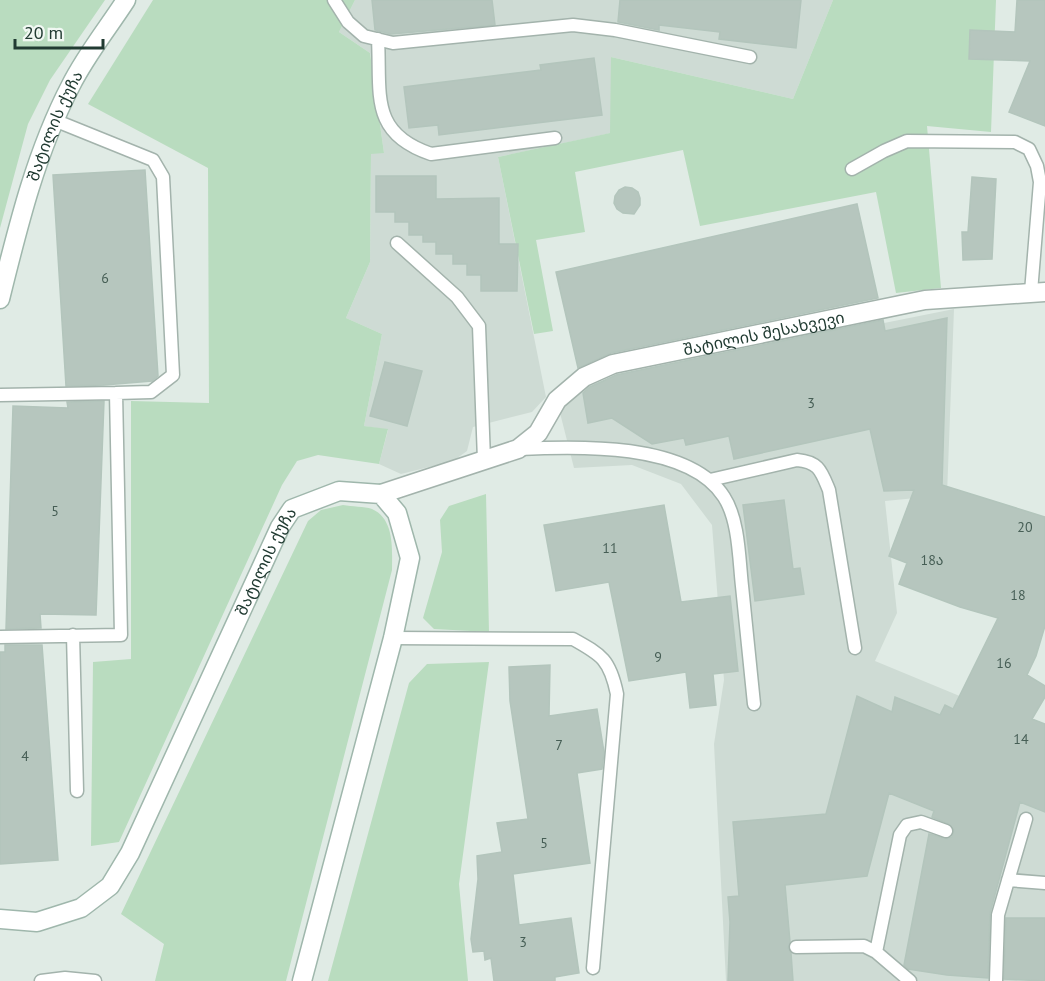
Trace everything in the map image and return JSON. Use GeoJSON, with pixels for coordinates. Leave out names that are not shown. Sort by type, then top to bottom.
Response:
{"type":"FeatureCollection","features":[{"type":"Feature","properties":{"kind":"street","name":"შატილის ქუჩა"},"geometry":{"type":"LineString","coordinates":[[0,299],[23,207],[54,120],[72,82],[126,0]]}},
{"type":"Feature","properties":{"kind":"street","name":"შატილის შესახვევი"},"geometry":{"type":"LineString","coordinates":[[381,494],[518,449],[537,433],[557,400],[584,376],[613,364],[925,300],[1038,292]]}},
{"type":"Feature","properties":{"kind":"street","name":"შატილის ქუჩა"},"geometry":{"type":"LineString","coordinates":[[0,918],[38,922],[81,908],[110,886],[130,853],[280,527],[292,509],[339,491],[381,494]]}},
{"type":"Feature","properties":{"kind":"street"},"geometry":{"type":"LineString","coordinates":[[302,981],[393,638],[410,558],[398,513],[381,494]]}},
{"type":"Feature","properties":{"kind":"lane"},"geometry":{"type":"LineString","coordinates":[[334,0],[348,22],[364,36],[393,43],[573,25],[615,30],[750,57]]}},
{"type":"Feature","properties":{"kind":"lane"},"geometry":{"type":"LineString","coordinates":[[378,39],[382,105],[387,125],[399,139],[417,150],[430,154],[555,138]]}},
{"type":"Feature","properties":{"kind":"lane"},"geometry":{"type":"LineString","coordinates":[[0,395],[151,392],[173,375],[163,177],[153,160],[54,120]]}},
{"type":"Feature","properties":{"kind":"lane"},"geometry":{"type":"LineString","coordinates":[[852,169],[907,141],[1015,142],[1029,149],[1037,166],[1040,182],[1038,292]]}},
{"type":"Feature","properties":{"kind":"lane"},"geometry":{"type":"LineString","coordinates":[[397,243],[457,297],[479,326],[484,460]]}},
{"type":"Feature","properties":{"kind":"lane"},"geometry":{"type":"LineString","coordinates":[[0,637],[121,635],[116,393]]}},
{"type":"Feature","properties":{"kind":"lane","name":"შატილის შესახვევი"},"geometry":{"type":"LineString","coordinates":[[518,449],[576,446],[645,453],[680,464],[710,480],[725,498],[736,529],[754,704]]}},
{"type":"Feature","properties":{"kind":"lane"},"geometry":{"type":"LineString","coordinates":[[710,480],[797,460],[809,461],[821,470],[829,490],[855,648]]}},
{"type":"Feature","properties":{"kind":"lane"},"geometry":{"type":"LineString","coordinates":[[73,635],[77,791]]}},
{"type":"Feature","properties":{"kind":"lane"},"geometry":{"type":"LineString","coordinates":[[393,638],[573,639],[598,653],[612,672],[617,694],[593,968]]}},
{"type":"Feature","properties":{"kind":"lane"},"geometry":{"type":"LineString","coordinates":[[996,981],[998,915],[1026,819]]}},
{"type":"Feature","properties":{"kind":"lane"},"geometry":{"type":"LineString","coordinates":[[876,952],[900,835],[907,825],[921,822],[946,831]]}},
{"type":"Feature","properties":{"kind":"lane"},"geometry":{"type":"LineString","coordinates":[[1008,880],[1045,883]]}},
{"type":"Feature","properties":{"kind":"lane"},"geometry":{"type":"LineString","coordinates":[[796,947],[864,946],[876,952],[910,981]]}},
{"type":"Feature","properties":{"kind":"lane"},"geometry":{"type":"LineString","coordinates":[[41,981],[65,978],[94,981]]}},
{"type":"Feature","properties":{"kind":"shaded area"},"geometry":{"type":"Polygon","coordinates":[[[355,0],[833,0],[793,99],[611,57],[611,133],[498,157],[546,397],[532,412],[473,427],[467,451],[453,461],[401,474],[379,464],[388,430],[364,426],[382,334],[346,318],[370,262],[371,153],[384,153],[370,53],[339,32],[355,0]]]}},
{"type":"Feature","properties":{"kind":"shaded area"},"geometry":{"type":"Polygon","coordinates":[[[954,309],[947,495],[885,501],[897,613],[875,661],[1008,716],[1045,771],[1045,981],[726,981],[714,744],[724,680],[712,525],[681,484],[632,465],[574,468],[559,409],[577,389],[615,377],[954,309]]]}},
{"type":"Feature","properties":{"kind":"green space"},"geometry":{"type":"Polygon","coordinates":[[[0,0],[105,0],[50,80],[28,124],[0,228],[0,0]]]}},
{"type":"Feature","properties":{"kind":"green space"},"geometry":{"type":"Polygon","coordinates":[[[153,0],[355,0],[339,32],[370,53],[384,153],[371,154],[370,262],[346,318],[382,334],[364,426],[388,429],[379,464],[318,455],[297,461],[282,485],[119,842],[91,846],[93,662],[131,659],[131,401],[209,403],[208,168],[88,104],[153,0]]]}},
{"type":"Feature","properties":{"kind":"green space"},"geometry":{"type":"Polygon","coordinates":[[[833,0],[996,0],[991,132],[927,126],[941,288],[896,293],[876,192],[700,226],[683,150],[575,172],[585,232],[536,240],[553,331],[534,334],[498,157],[610,133],[611,57],[793,99],[833,0]]]}},
{"type":"Feature","properties":{"kind":"green space"},"geometry":{"type":"Polygon","coordinates":[[[486,494],[489,632],[434,629],[423,618],[442,552],[440,520],[449,506],[486,494]]]}},
{"type":"Feature","properties":{"kind":"green space"},"geometry":{"type":"Polygon","coordinates":[[[343,505],[372,509],[385,520],[391,536],[392,570],[286,981],[155,981],[164,944],[121,914],[308,521],[321,510],[343,505]]]}},
{"type":"Feature","properties":{"kind":"green space"},"geometry":{"type":"Polygon","coordinates":[[[489,662],[459,884],[468,981],[328,981],[409,683],[427,664],[489,662]]]}},
{"type":"Feature","properties":{"kind":"building"},"geometry":{"type":"Polygon","coordinates":[[[372,0],[492,0],[495,25],[391,34],[375,30],[372,0]]]}},
{"type":"Feature","properties":{"kind":"building"},"geometry":{"type":"Polygon","coordinates":[[[620,0],[801,0],[796,48],[719,39],[720,32],[659,25],[659,30],[618,22],[620,0]]]}},
{"type":"Feature","properties":{"kind":"building"},"geometry":{"type":"Polygon","coordinates":[[[1017,0],[1045,0],[1045,126],[1009,112],[1030,61],[969,59],[970,30],[1015,32],[1017,0]]]}},
{"type":"Feature","properties":{"kind":"building"},"geometry":{"type":"Polygon","coordinates":[[[594,58],[602,115],[439,135],[438,125],[409,128],[404,87],[541,70],[540,65],[594,58]]]}},
{"type":"Feature","properties":{"kind":"building"},"geometry":{"type":"Polygon","coordinates":[[[145,170],[158,376],[152,381],[66,386],[53,175],[145,170]]]}},
{"type":"Feature","properties":{"kind":"building"},"geometry":{"type":"Polygon","coordinates":[[[376,176],[436,176],[436,199],[499,198],[499,244],[518,244],[517,291],[481,291],[481,275],[467,275],[467,264],[453,264],[453,254],[436,254],[436,242],[423,242],[423,235],[409,235],[409,222],[395,222],[395,212],[376,212],[376,176]]]}},
{"type":"Feature","properties":{"kind":"building"},"geometry":{"type":"Polygon","coordinates":[[[972,177],[996,179],[992,259],[963,260],[962,232],[968,232],[972,177]]]}},
{"type":"Feature","properties":{"kind":"building"},"geometry":{"type":"Polygon","coordinates":[[[625,187],[638,192],[640,198],[640,205],[634,214],[623,213],[614,203],[619,190],[625,187]]]}},
{"type":"Feature","properties":{"kind":"building"},"geometry":{"type":"Polygon","coordinates":[[[857,204],[878,298],[611,353],[578,368],[556,272],[857,204]]]}},
{"type":"Feature","properties":{"kind":"building"},"geometry":{"type":"Polygon","coordinates":[[[947,318],[942,485],[1045,517],[1045,626],[1036,656],[1027,675],[1045,686],[1045,697],[1032,719],[1045,724],[1045,812],[1020,802],[990,913],[988,978],[908,969],[904,965],[929,834],[947,839],[952,837],[954,830],[949,824],[932,817],[934,811],[889,793],[867,876],[785,885],[790,942],[788,948],[791,953],[793,981],[728,981],[730,922],[728,897],[739,896],[733,822],[826,814],[857,696],[892,712],[895,697],[940,715],[945,705],[953,709],[998,618],[960,607],[899,584],[907,563],[889,556],[914,490],[884,491],[870,429],[734,459],[729,436],[686,445],[684,438],[652,444],[612,418],[588,423],[583,393],[590,387],[616,375],[883,320],[885,331],[947,318]]]}},
{"type":"Feature","properties":{"kind":"building"},"geometry":{"type":"Polygon","coordinates":[[[385,362],[422,371],[407,426],[370,416],[385,362]]]}},
{"type":"Feature","properties":{"kind":"building"},"geometry":{"type":"Polygon","coordinates":[[[104,401],[96,615],[40,614],[41,628],[6,629],[13,406],[68,408],[67,402],[104,401]]]}},
{"type":"Feature","properties":{"kind":"building"},"geometry":{"type":"Polygon","coordinates":[[[784,500],[793,569],[800,568],[804,594],[755,601],[743,505],[784,500]]]}},
{"type":"Feature","properties":{"kind":"building"},"geometry":{"type":"Polygon","coordinates":[[[664,505],[681,602],[730,596],[738,671],[713,674],[716,705],[690,708],[686,672],[629,681],[609,582],[556,591],[544,525],[664,505]]]}},
{"type":"Feature","properties":{"kind":"building"},"geometry":{"type":"Polygon","coordinates":[[[5,645],[42,645],[58,860],[0,864],[0,652],[5,652],[5,645]]]}},
{"type":"Feature","properties":{"kind":"building"},"geometry":{"type":"Polygon","coordinates":[[[550,665],[549,716],[597,709],[604,752],[602,769],[577,773],[590,863],[513,874],[519,925],[571,918],[579,973],[555,977],[555,981],[494,981],[491,958],[485,960],[484,951],[473,952],[471,939],[478,879],[477,856],[502,852],[497,823],[528,819],[510,701],[509,667],[550,665]]]}},
{"type":"Feature","properties":{"kind":"building"},"geometry":{"type":"Polygon","coordinates":[[[1006,918],[1045,918],[1045,981],[1004,979],[1006,918]]]}}]}
